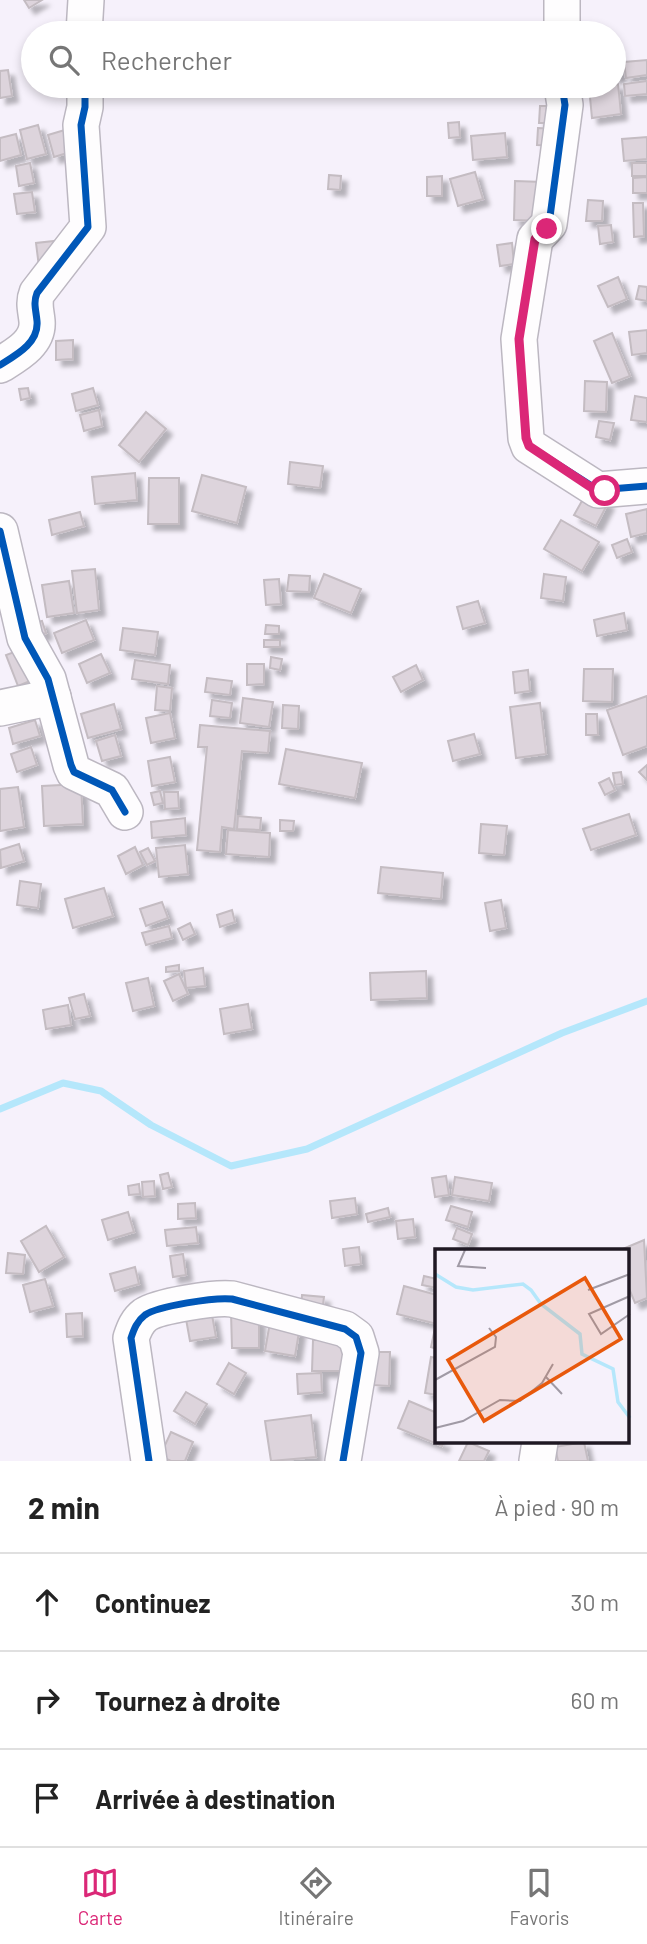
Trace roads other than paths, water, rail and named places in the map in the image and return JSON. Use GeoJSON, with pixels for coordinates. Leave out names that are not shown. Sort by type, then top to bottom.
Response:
{"type":"FeatureCollection","features":[{"type":"Feature","properties":{"kind":"street"},"geometry":{"type":"LineString","coordinates":[[85,21],[86,0]]}},
{"type":"Feature","properties":{"kind":"street"},"geometry":{"type":"LineString","coordinates":[[562,0],[562,21]]}},
{"type":"Feature","properties":{"kind":"street"},"geometry":{"type":"LineString","coordinates":[[0,365],[24,349],[32,338],[37,323],[34,303],[37,293],[88,227],[80,125],[86,107],[86,98]]}},
{"type":"Feature","properties":{"kind":"street"},"geometry":{"type":"LineString","coordinates":[[564,98],[549,224],[535,239],[519,339],[526,438],[529,446],[598,491],[647,486]]}},
{"type":"Feature","properties":{"kind":"street"},"geometry":{"type":"LineString","coordinates":[[0,531],[25,638],[42,664],[74,772],[112,790],[124,812]]}},
{"type":"Feature","properties":{"kind":"street"},"geometry":{"type":"LineString","coordinates":[[0,708],[53,697]]}},
{"type":"Feature","properties":{"kind":"street"},"geometry":{"type":"LineString","coordinates":[[149,1461],[131,1338],[135,1324],[147,1314],[215,1297],[232,1299],[345,1329],[356,1337],[361,1353],[343,1461]]}},
{"type":"Feature","properties":{"kind":"waterway"},"geometry":{"type":"LineString","coordinates":[[0,1109],[63,1083],[101,1091],[151,1125],[231,1166],[307,1149],[562,1033],[647,1001]]}}]}
